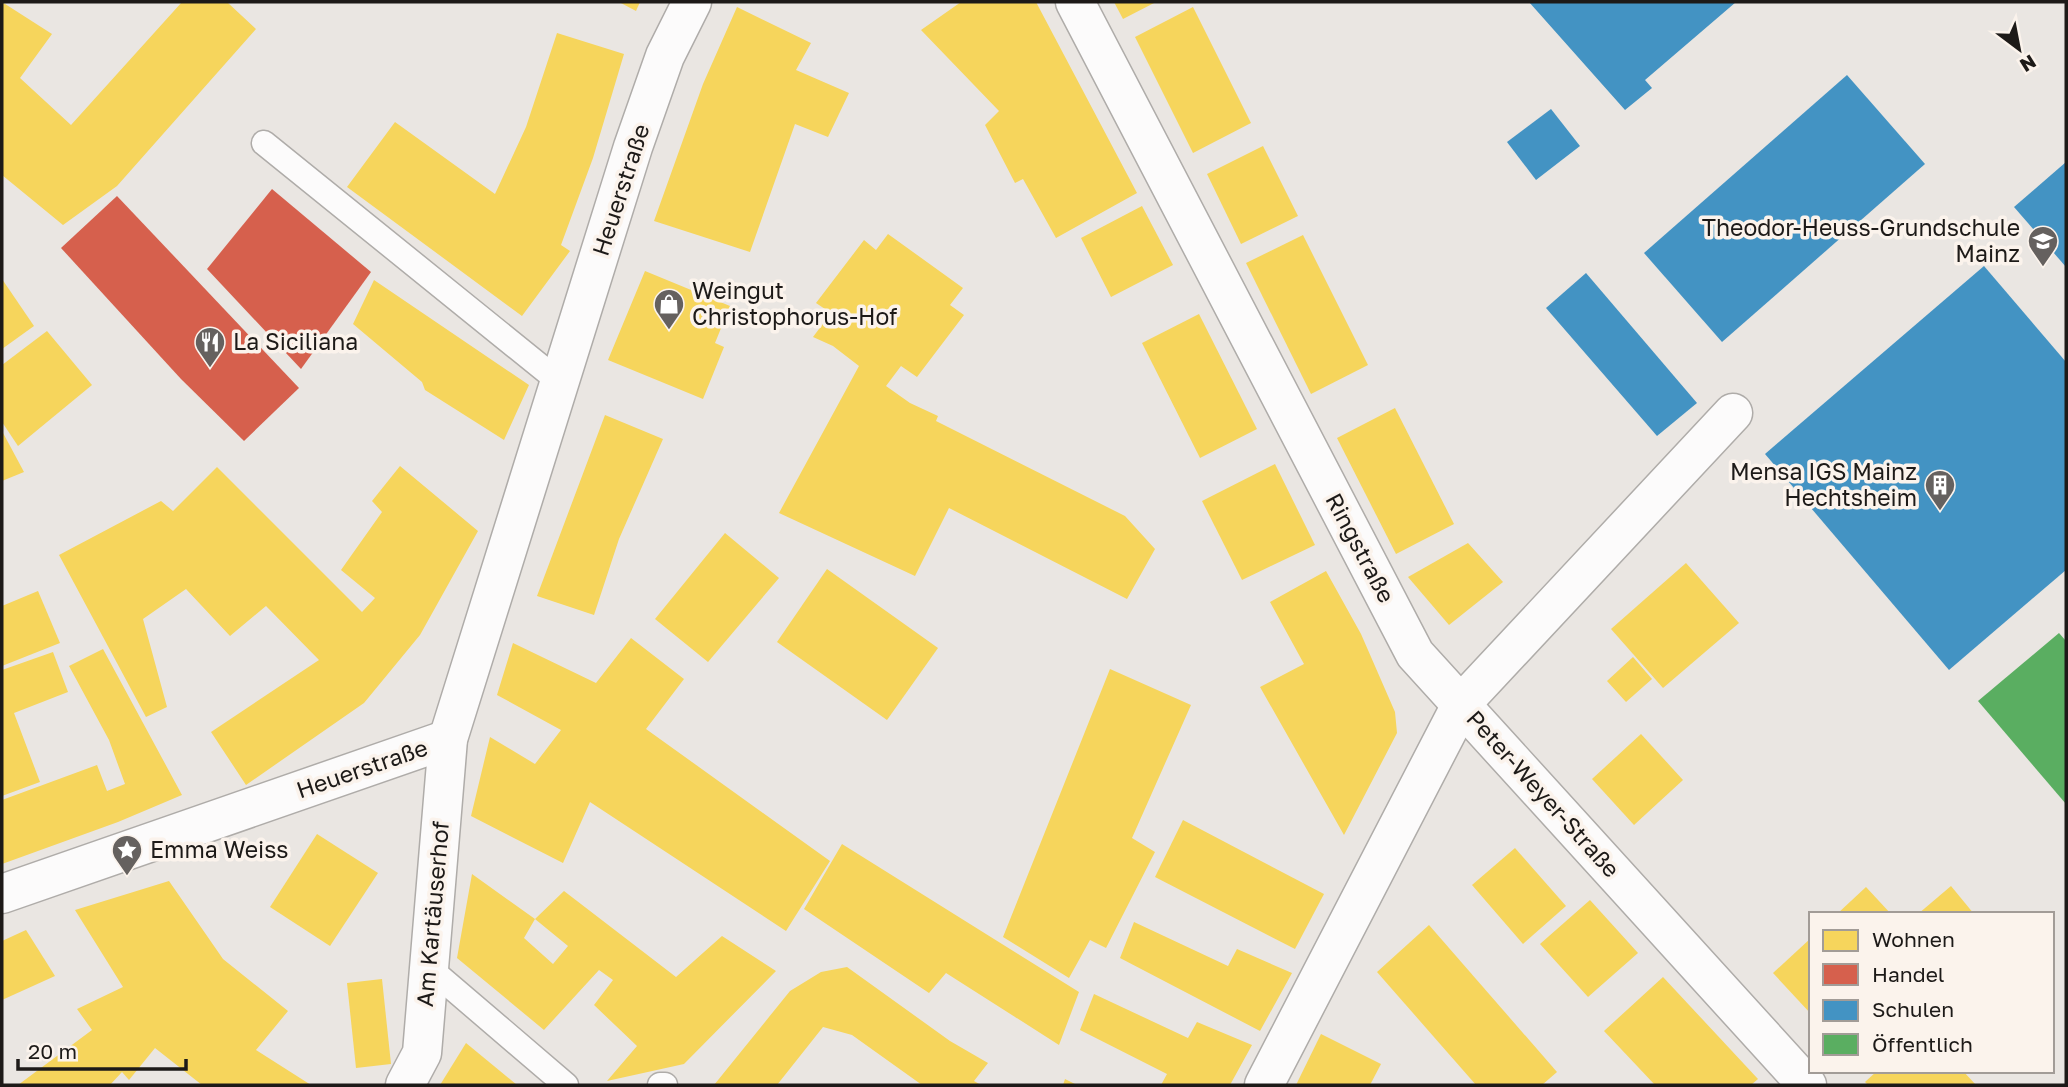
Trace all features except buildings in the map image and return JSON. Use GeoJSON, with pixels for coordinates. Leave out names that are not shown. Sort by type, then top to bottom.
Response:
{"type":"FeatureCollection","features":[{"type":"Feature","properties":{"kind":"street","name":"Heuerstraße"},"geometry":{"type":"LineString","coordinates":[[2,894],[448,739],[633,147],[665,56],[692,2]]}},
{"type":"Feature","properties":{"kind":"street","name":"Ringstraße"},"geometry":{"type":"LineString","coordinates":[[1075,2],[1415,654],[1462,704]]}},
{"type":"Feature","properties":{"kind":"street","name":"Peter-Weyer-Straße"},"geometry":{"type":"LineString","coordinates":[[1733,413],[1462,704],[1807,1085]]}},
{"type":"Feature","properties":{"kind":"street"},"geometry":{"type":"LineString","coordinates":[[1264,1085],[1462,704]]}},
{"type":"Feature","properties":{"kind":"street","name":"Am Kartäuserhof"},"geometry":{"type":"LineString","coordinates":[[405,1085],[422,1053],[448,739]]}},
{"type":"Feature","properties":{"kind":"lane"},"geometry":{"type":"LineString","coordinates":[[264,143],[561,383]]}},
{"type":"Feature","properties":{"kind":"lane"},"geometry":{"type":"LineString","coordinates":[[428,967],[566,1085]]}},
{"type":"Feature","properties":{"kind":"place","name":"Theodor-Heuss-Grundschule Mainz"},"geometry":{"type":"Point","coordinates":[2043,268]}},
{"type":"Feature","properties":{"kind":"place","name":"Weingut Christophorus-Hof"},"geometry":{"type":"Point","coordinates":[669,331]}},
{"type":"Feature","properties":{"kind":"place","name":"La Siciliana"},"geometry":{"type":"Point","coordinates":[210,369]}},
{"type":"Feature","properties":{"kind":"place","name":"Mensa IGS Mainz Hechtsheim"},"geometry":{"type":"Point","coordinates":[1940,512]}},
{"type":"Feature","properties":{"kind":"place","name":"Emma Weiss"},"geometry":{"type":"Point","coordinates":[127,877]}}]}
